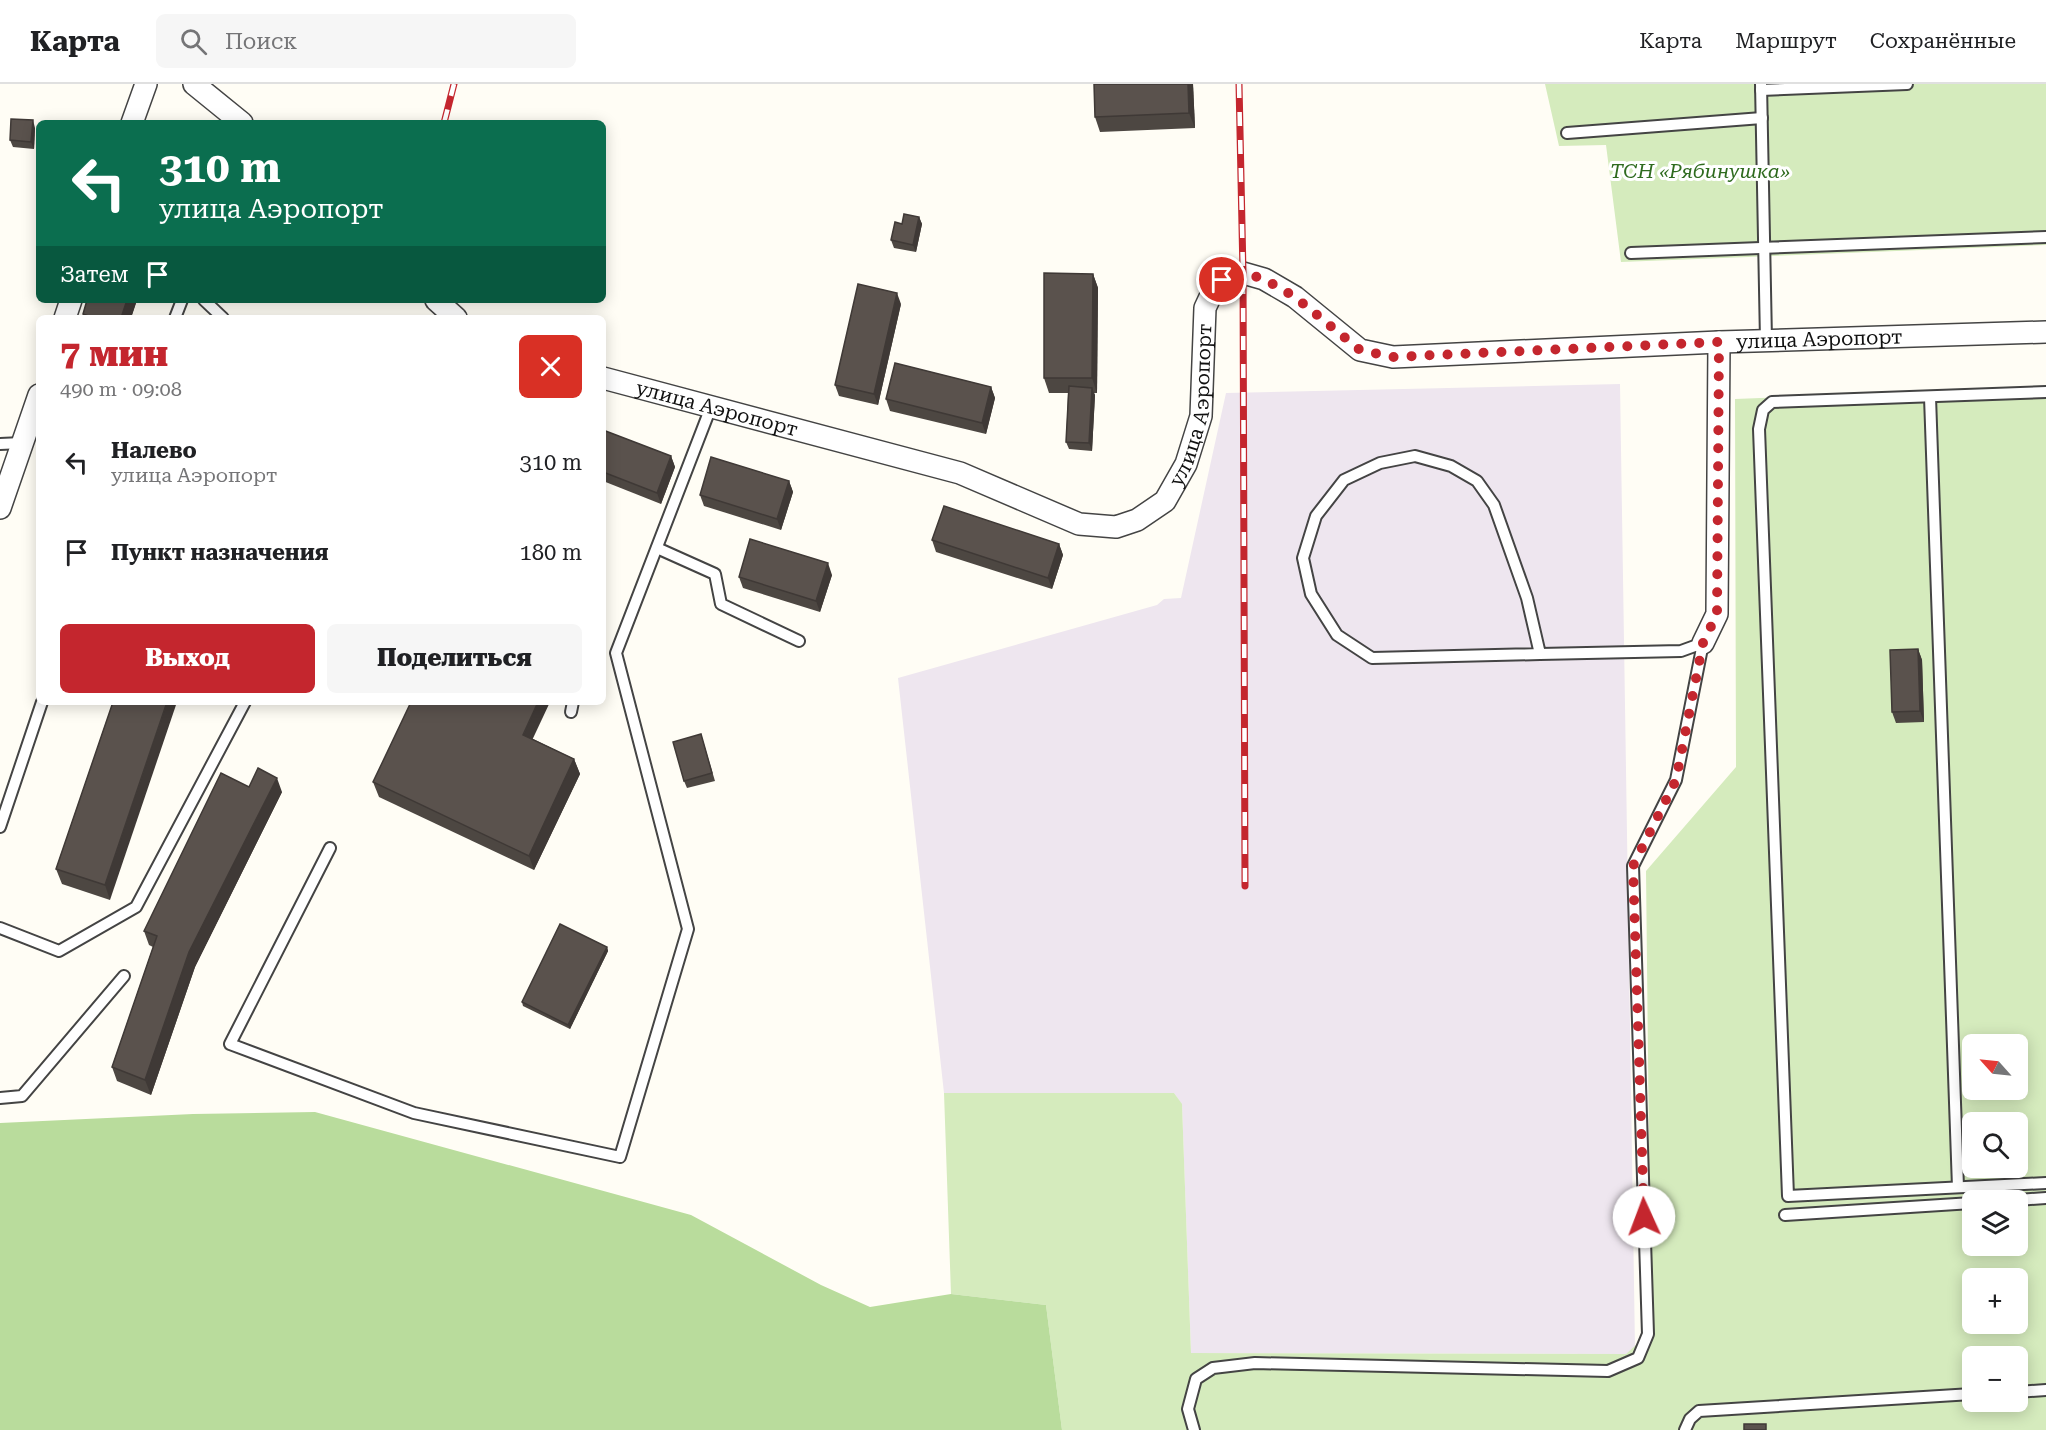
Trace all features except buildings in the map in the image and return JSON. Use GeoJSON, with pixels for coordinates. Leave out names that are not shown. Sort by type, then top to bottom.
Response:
{"type":"FeatureCollection","features":[{"type":"Feature","properties":{"kind":"street"},"geometry":{"type":"LineString","coordinates":[[133,120],[146,84]]}},
{"type":"Feature","properties":{"kind":"street"},"geometry":{"type":"LineString","coordinates":[[194,84],[238,120]]}},
{"type":"Feature","properties":{"kind":"street","name":"улица Аэропорт"},"geometry":{"type":"LineString","coordinates":[[606,379],[960,473],[1079,524],[1116,527],[1137,520],[1165,501],[1186,464],[1202,416],[1205,308],[1212,293],[1222,280],[1243,273],[1264,279],[1295,297],[1360,350],[1393,357],[1766,340],[2046,332]]}},
{"type":"Feature","properties":{"kind":"street"},"geometry":{"type":"LineString","coordinates":[[439,303],[453,315]]}},
{"type":"Feature","properties":{"kind":"street"},"geometry":{"type":"LineString","coordinates":[[1703,643],[1717,614],[1719,342]]}},
{"type":"Feature","properties":{"kind":"street"},"geometry":{"type":"LineString","coordinates":[[0,508],[36,403]]}},
{"type":"Feature","properties":{"kind":"lane"},"geometry":{"type":"LineString","coordinates":[[1766,340],[1761,87],[1907,84]]}},
{"type":"Feature","properties":{"kind":"lane"},"geometry":{"type":"LineString","coordinates":[[1567,133],[1762,118]]}},
{"type":"Feature","properties":{"kind":"lane"},"geometry":{"type":"LineString","coordinates":[[1631,253],[2046,237]]}},
{"type":"Feature","properties":{"kind":"lane"},"geometry":{"type":"LineString","coordinates":[[207,303],[220,315]]}},
{"type":"Feature","properties":{"kind":"lane"},"geometry":{"type":"LineString","coordinates":[[2046,392],[1772,402],[1763,410],[1759,429],[1788,1196],[2046,1183]]}},
{"type":"Feature","properties":{"kind":"lane"},"geometry":{"type":"LineString","coordinates":[[1930,397],[1958,1187]]}},
{"type":"Feature","properties":{"kind":"lane"},"geometry":{"type":"LineString","coordinates":[[330,848],[230,1044],[414,1113],[620,1157],[688,929],[616,653],[711,407]]}},
{"type":"Feature","properties":{"kind":"lane"},"geometry":{"type":"LineString","coordinates":[[0,444],[22,443]]}},
{"type":"Feature","properties":{"kind":"lane"},"geometry":{"type":"LineString","coordinates":[[1540,654],[1527,598],[1494,506],[1477,481],[1451,466],[1415,456],[1380,463],[1344,480],[1316,516],[1304,558],[1311,594],[1337,635],[1372,658],[1681,651],[1703,643]]}},
{"type":"Feature","properties":{"kind":"lane"},"geometry":{"type":"LineString","coordinates":[[657,548],[715,574],[721,604],[799,641]]}},
{"type":"Feature","properties":{"kind":"lane"},"geometry":{"type":"LineString","coordinates":[[1194,1430],[1188,1409],[1196,1379],[1213,1368],[1256,1363],[1608,1371],[1638,1358],[1648,1334],[1633,866],[1676,780],[1703,643]]}},
{"type":"Feature","properties":{"kind":"lane"},"geometry":{"type":"LineString","coordinates":[[0,827],[41,705]]}},
{"type":"Feature","properties":{"kind":"lane"},"geometry":{"type":"LineString","coordinates":[[0,928],[59,951],[136,907],[243,705]]}},
{"type":"Feature","properties":{"kind":"lane"},"geometry":{"type":"LineString","coordinates":[[0,1098],[22,1096],[124,976]]}},
{"type":"Feature","properties":{"kind":"lane"},"geometry":{"type":"LineString","coordinates":[[2028,1199],[2046,1198]]}},
{"type":"Feature","properties":{"kind":"lane"},"geometry":{"type":"LineString","coordinates":[[1785,1215],[1962,1204]]}},
{"type":"Feature","properties":{"kind":"lane"},"geometry":{"type":"LineString","coordinates":[[2028,1391],[2046,1390]]}},
{"type":"Feature","properties":{"kind":"lane"},"geometry":{"type":"LineString","coordinates":[[1685,1430],[1690,1419],[1699,1411],[1962,1395]]}},
{"type":"Feature","properties":{"kind":"shaded area"},"geometry":{"type":"Polygon","coordinates":[[[1620,384],[1635,1348],[1626,1354],[1191,1353],[1182,1105],[1174,1093],[944,1093],[898,678],[1157,605],[1164,599],[1181,598],[1226,393],[1620,384]]]}},
{"type":"Feature","properties":{"kind":"green space","name":"ТСН «Рябинушка»"},"geometry":{"type":"Polygon","coordinates":[[[1545,84],[2046,84],[2046,245],[1621,262],[1606,145],[1559,146],[1545,84]]]}},
{"type":"Feature","properties":{"kind":"green space"},"geometry":{"type":"Polygon","coordinates":[[[2046,387],[2046,1430],[1062,1430],[1046,1305],[951,1294],[944,1093],[1174,1093],[1182,1104],[1191,1353],[1626,1354],[1648,1334],[1651,1336],[1646,871],[1736,767],[1735,399],[2046,387]]]}},
{"type":"Feature","properties":{"kind":"green space"},"geometry":{"type":"Polygon","coordinates":[[[315,1112],[691,1215],[821,1285],[870,1307],[951,1294],[1046,1305],[1062,1430],[0,1430],[0,1123],[193,1114],[315,1112]]]}},
{"type":"Feature","properties":{"kind":"railway"},"geometry":{"type":"LineString","coordinates":[[445,120],[454,84]]}},
{"type":"Feature","properties":{"kind":"railway"},"geometry":{"type":"LineString","coordinates":[[1239,84],[1243,273],[1245,886]]}},
{"type":"Feature","properties":{"kind":"route"},"geometry":{"type":"LineString","coordinates":[[1222,280],[1243,273],[1264,279],[1295,297],[1360,350],[1393,357],[1719,342],[1717,614],[1703,643],[1676,780],[1633,866],[1644,1217]]}}]}
